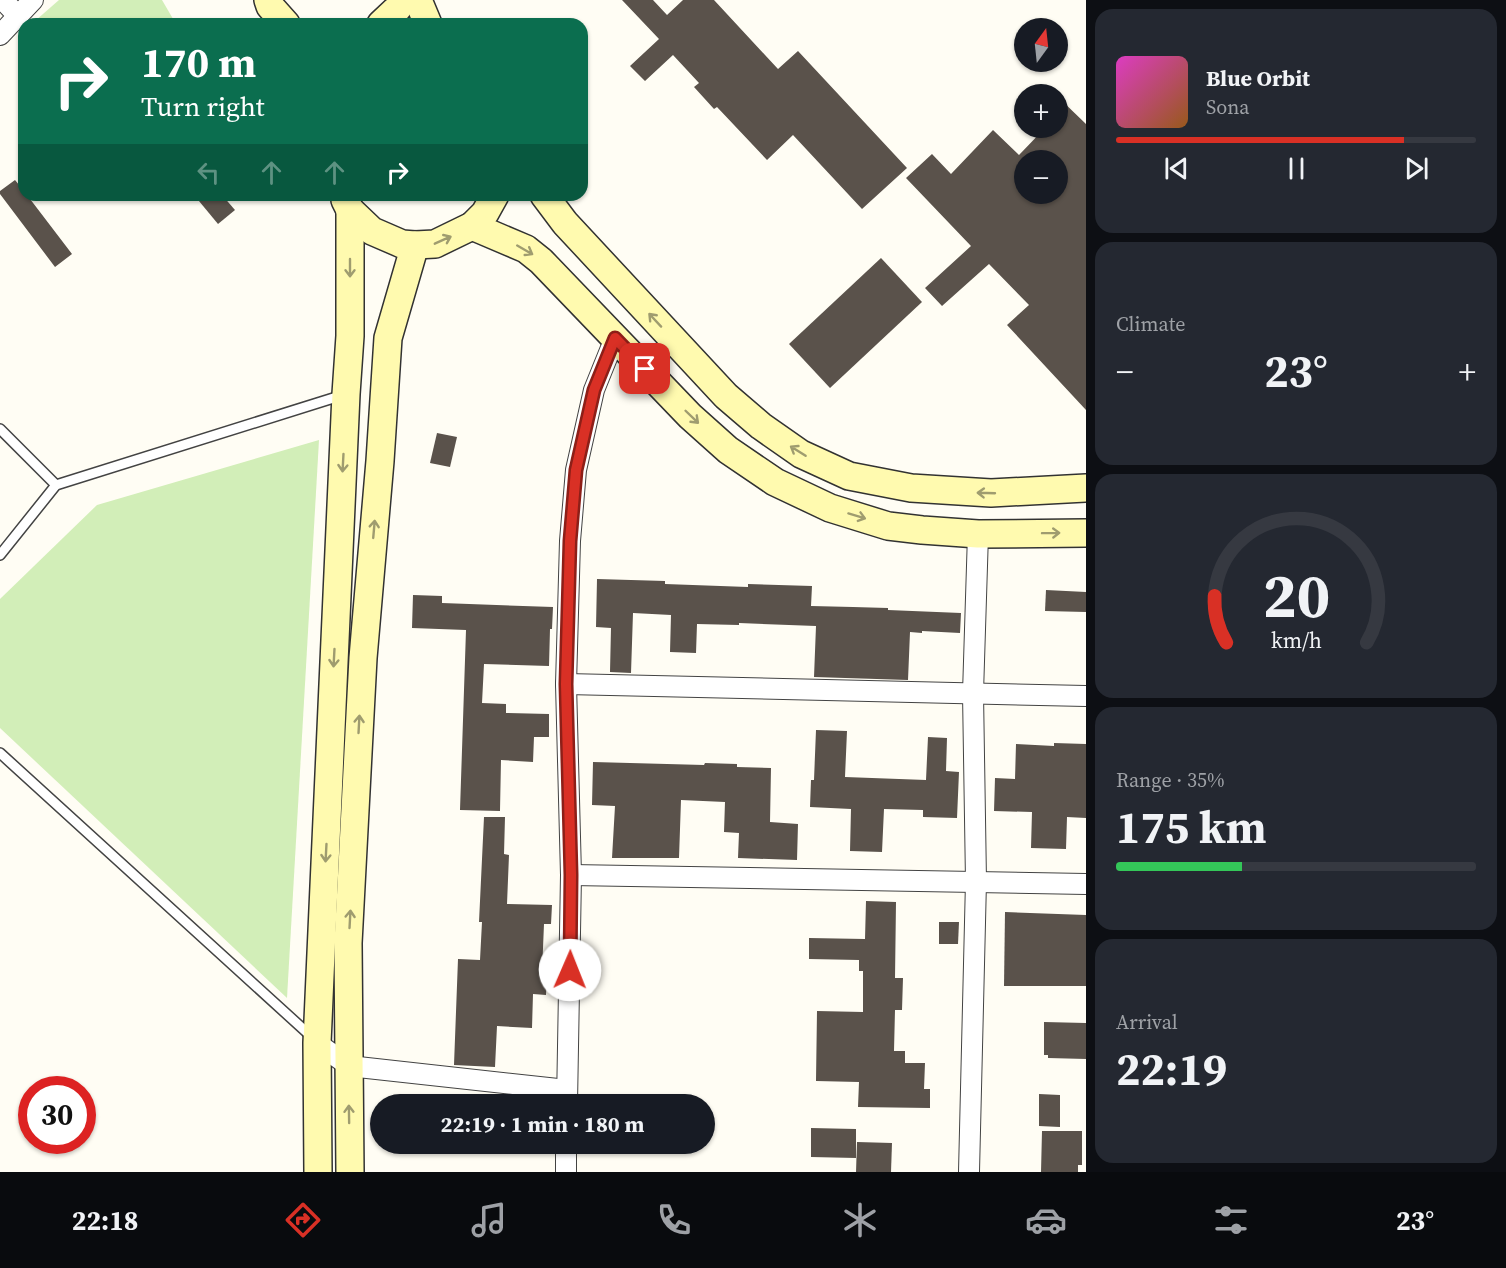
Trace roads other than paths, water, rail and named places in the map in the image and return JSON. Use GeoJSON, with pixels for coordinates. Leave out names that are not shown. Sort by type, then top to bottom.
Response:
{"type":"FeatureCollection","features":[{"type":"Feature","properties":{"kind":"main road"},"geometry":{"type":"LineString","coordinates":[[268,0],[270,6],[281,18]]}},
{"type":"Feature","properties":{"kind":"main road"},"geometry":{"type":"LineString","coordinates":[[387,18],[398,8],[401,0]]}},
{"type":"Feature","properties":{"kind":"main road"},"geometry":{"type":"LineString","coordinates":[[418,0],[426,18]]}},
{"type":"Feature","properties":{"kind":"main road"},"geometry":{"type":"LineString","coordinates":[[347,202],[372,231],[402,244],[415,245],[435,244],[472,226],[485,213],[492,201]]}},
{"type":"Feature","properties":{"kind":"main road"},"geometry":{"type":"LineString","coordinates":[[548,201],[565,223],[726,396],[761,426],[801,454],[849,476],[911,489],[991,493],[1086,488]]}},
{"type":"Feature","properties":{"kind":"main road"},"geometry":{"type":"LineString","coordinates":[[318,1172],[317,1042],[350,336],[347,202]]}},
{"type":"Feature","properties":{"kind":"main road"},"geometry":{"type":"LineString","coordinates":[[472,226],[526,249],[541,261],[690,416],[728,450],[775,482],[830,508],[888,526],[978,534],[1086,533]]}},
{"type":"Feature","properties":{"kind":"main road"},"geometry":{"type":"LineString","coordinates":[[350,1172],[348,943],[363,658],[388,338],[415,245]]}},
{"type":"Feature","properties":{"kind":"main road"},"geometry":{"type":"LineString","coordinates":[[941,490],[944,532]]}},
{"type":"Feature","properties":{"kind":"street"},"geometry":{"type":"LineString","coordinates":[[3,0],[18,16]]}},
{"type":"Feature","properties":{"kind":"street"},"geometry":{"type":"LineString","coordinates":[[0,35],[33,0]]}},
{"type":"Feature","properties":{"kind":"street"},"geometry":{"type":"LineString","coordinates":[[567,1094],[571,875],[566,684],[570,541],[576,470],[594,390],[615,338]]}},
{"type":"Feature","properties":{"kind":"street"},"geometry":{"type":"LineString","coordinates":[[969,1172],[976,881],[973,693],[978,534]]}},
{"type":"Feature","properties":{"kind":"street"},"geometry":{"type":"LineString","coordinates":[[566,684],[1086,696]]}},
{"type":"Feature","properties":{"kind":"street"},"geometry":{"type":"LineString","coordinates":[[571,875],[1086,884]]}},
{"type":"Feature","properties":{"kind":"street"},"geometry":{"type":"LineString","coordinates":[[317,1042],[349,1066],[546,1094]]}},
{"type":"Feature","properties":{"kind":"street"},"geometry":{"type":"LineString","coordinates":[[566,1154],[566,1172]]}},
{"type":"Feature","properties":{"kind":"lane"},"geometry":{"type":"LineString","coordinates":[[0,555],[56,485],[346,394]]}},
{"type":"Feature","properties":{"kind":"lane"},"geometry":{"type":"LineString","coordinates":[[0,429],[56,485]]}},
{"type":"Feature","properties":{"kind":"lane"},"geometry":{"type":"LineString","coordinates":[[0,753],[317,1042]]}}]}
